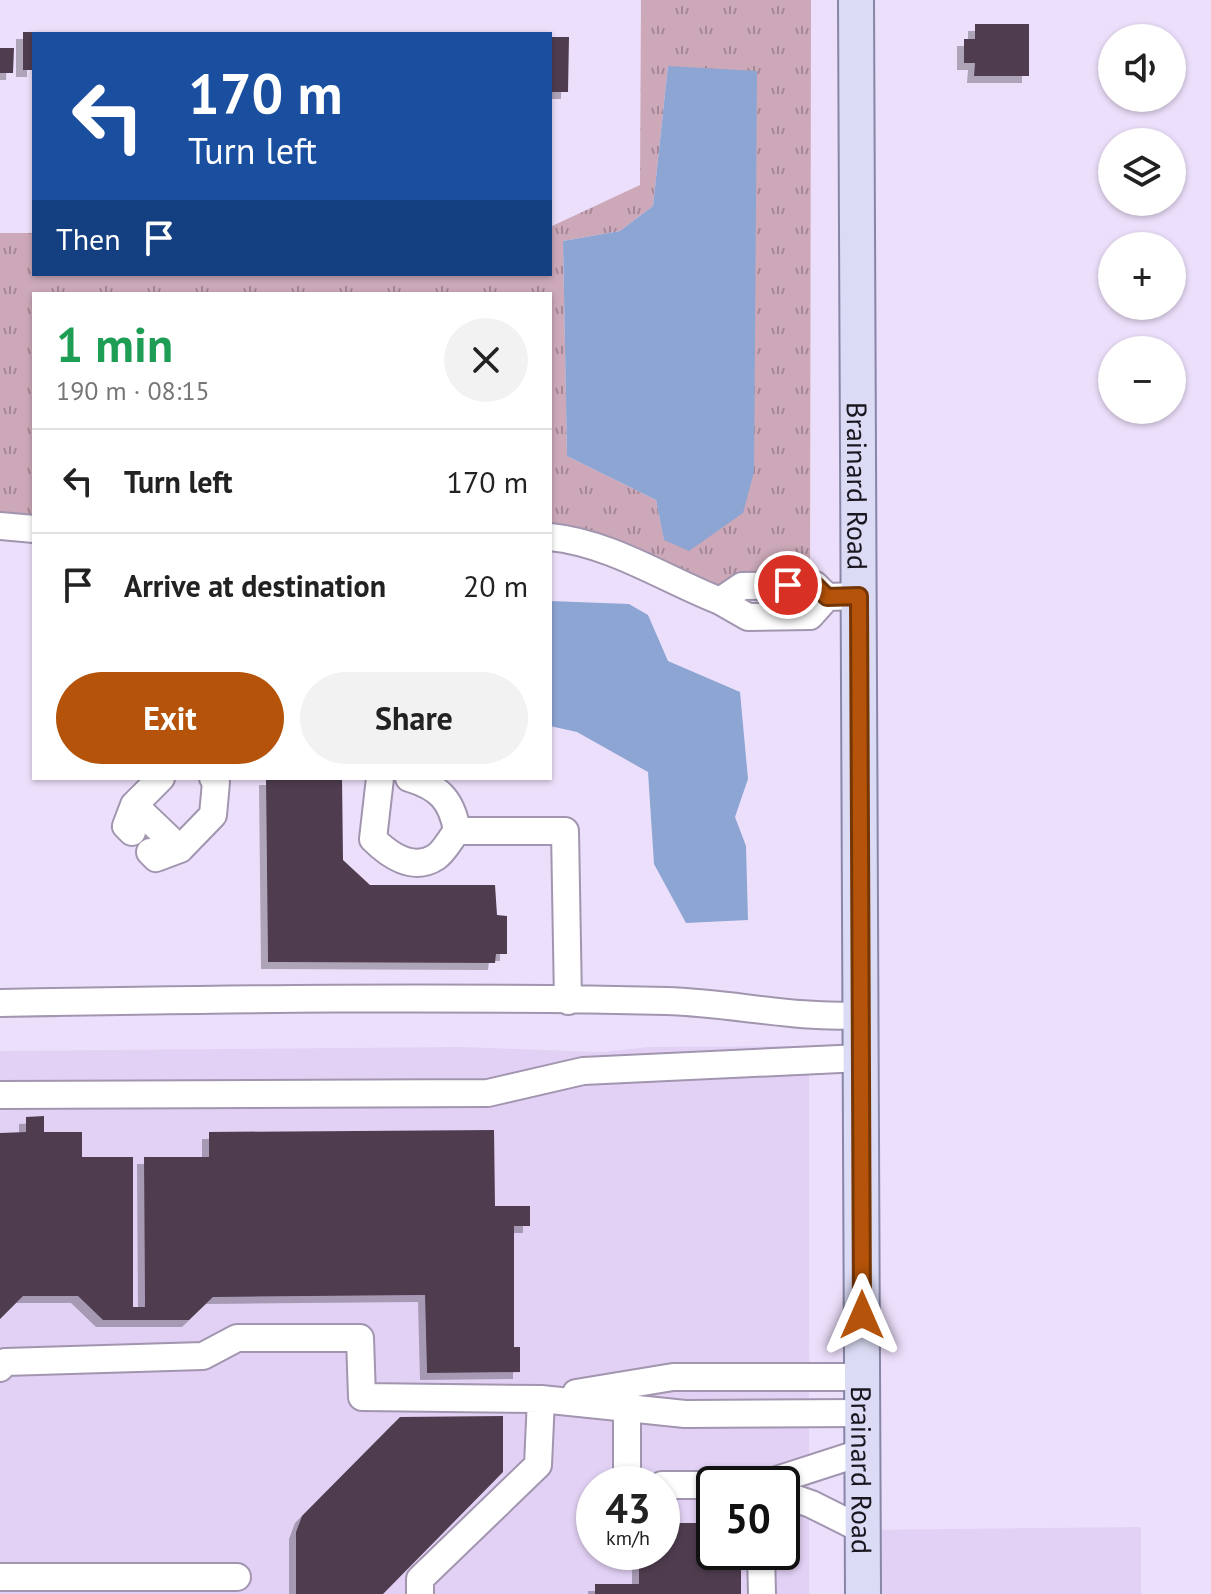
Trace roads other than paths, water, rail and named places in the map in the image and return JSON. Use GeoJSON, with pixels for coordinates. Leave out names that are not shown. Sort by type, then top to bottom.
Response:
{"type":"FeatureCollection","features":[{"type":"Feature","properties":{"kind":"main road","name":"Brainard Road"},"geometry":{"type":"LineString","coordinates":[[856,0],[843,596],[861,1058],[863,1594]]}},
{"type":"Feature","properties":{"kind":"lane"},"geometry":{"type":"LineString","coordinates":[[0,526],[32,529]]}},
{"type":"Feature","properties":{"kind":"lane"},"geometry":{"type":"LineString","coordinates":[[552,537],[572,539],[614,553],[720,601],[742,586],[815,585],[843,596]]}},
{"type":"Feature","properties":{"kind":"lane"},"geometry":{"type":"LineString","coordinates":[[132,832],[126,826],[134,805],[159,780]]}},
{"type":"Feature","properties":{"kind":"lane"},"geometry":{"type":"LineString","coordinates":[[150,852],[156,858],[180,849],[213,815],[214,780]]}},
{"type":"Feature","properties":{"kind":"lane"},"geometry":{"type":"LineString","coordinates":[[380,780],[373,839],[394,859],[418,861],[436,857],[457,831],[454,813],[442,793],[413,780]]}},
{"type":"Feature","properties":{"kind":"lane"},"geometry":{"type":"LineString","coordinates":[[134,805],[180,849]]}},
{"type":"Feature","properties":{"kind":"lane"},"geometry":{"type":"LineString","coordinates":[[457,831],[565,831],[568,1001]]}},
{"type":"Feature","properties":{"kind":"lane"},"geometry":{"type":"LineString","coordinates":[[0,1003],[267,998],[671,1001],[815,1017],[860,1015]]}},
{"type":"Feature","properties":{"kind":"lane"},"geometry":{"type":"LineString","coordinates":[[0,1095],[488,1093],[583,1071],[861,1058]]}},
{"type":"Feature","properties":{"kind":"lane"},"geometry":{"type":"LineString","coordinates":[[0,1368],[5,1362],[203,1356],[237,1338],[360,1338],[362,1397],[541,1399],[685,1414],[863,1413]]}},
{"type":"Feature","properties":{"kind":"lane"},"geometry":{"type":"LineString","coordinates":[[541,1399],[673,1377],[862,1377]]}},
{"type":"Feature","properties":{"kind":"lane"},"geometry":{"type":"LineString","coordinates":[[420,1594],[420,1579],[538,1465],[541,1399]]}},
{"type":"Feature","properties":{"kind":"lane"},"geometry":{"type":"LineString","coordinates":[[627,1408],[627,1466]]}},
{"type":"Feature","properties":{"kind":"lane"},"geometry":{"type":"LineString","coordinates":[[800,1472],[863,1452]]}},
{"type":"Feature","properties":{"kind":"lane"},"geometry":{"type":"LineString","coordinates":[[800,1500],[863,1530]]}},
{"type":"Feature","properties":{"kind":"lane"},"geometry":{"type":"LineString","coordinates":[[761,1570],[762,1594]]}},
{"type":"Feature","properties":{"kind":"lane"},"geometry":{"type":"LineString","coordinates":[[0,1577],[237,1577]]}},
{"type":"Feature","properties":{"kind":"water"},"geometry":{"type":"Polygon","coordinates":[[[668,66],[757,71],[754,472],[743,513],[689,551],[664,540],[656,500],[567,456],[563,241],[620,231],[653,206],[668,66]]]}},
{"type":"Feature","properties":{"kind":"water"},"geometry":{"type":"Polygon","coordinates":[[[552,601],[629,604],[648,615],[668,661],[740,692],[748,779],[735,817],[746,846],[748,920],[686,923],[654,864],[648,772],[577,732],[552,726],[552,601]]]}}]}
